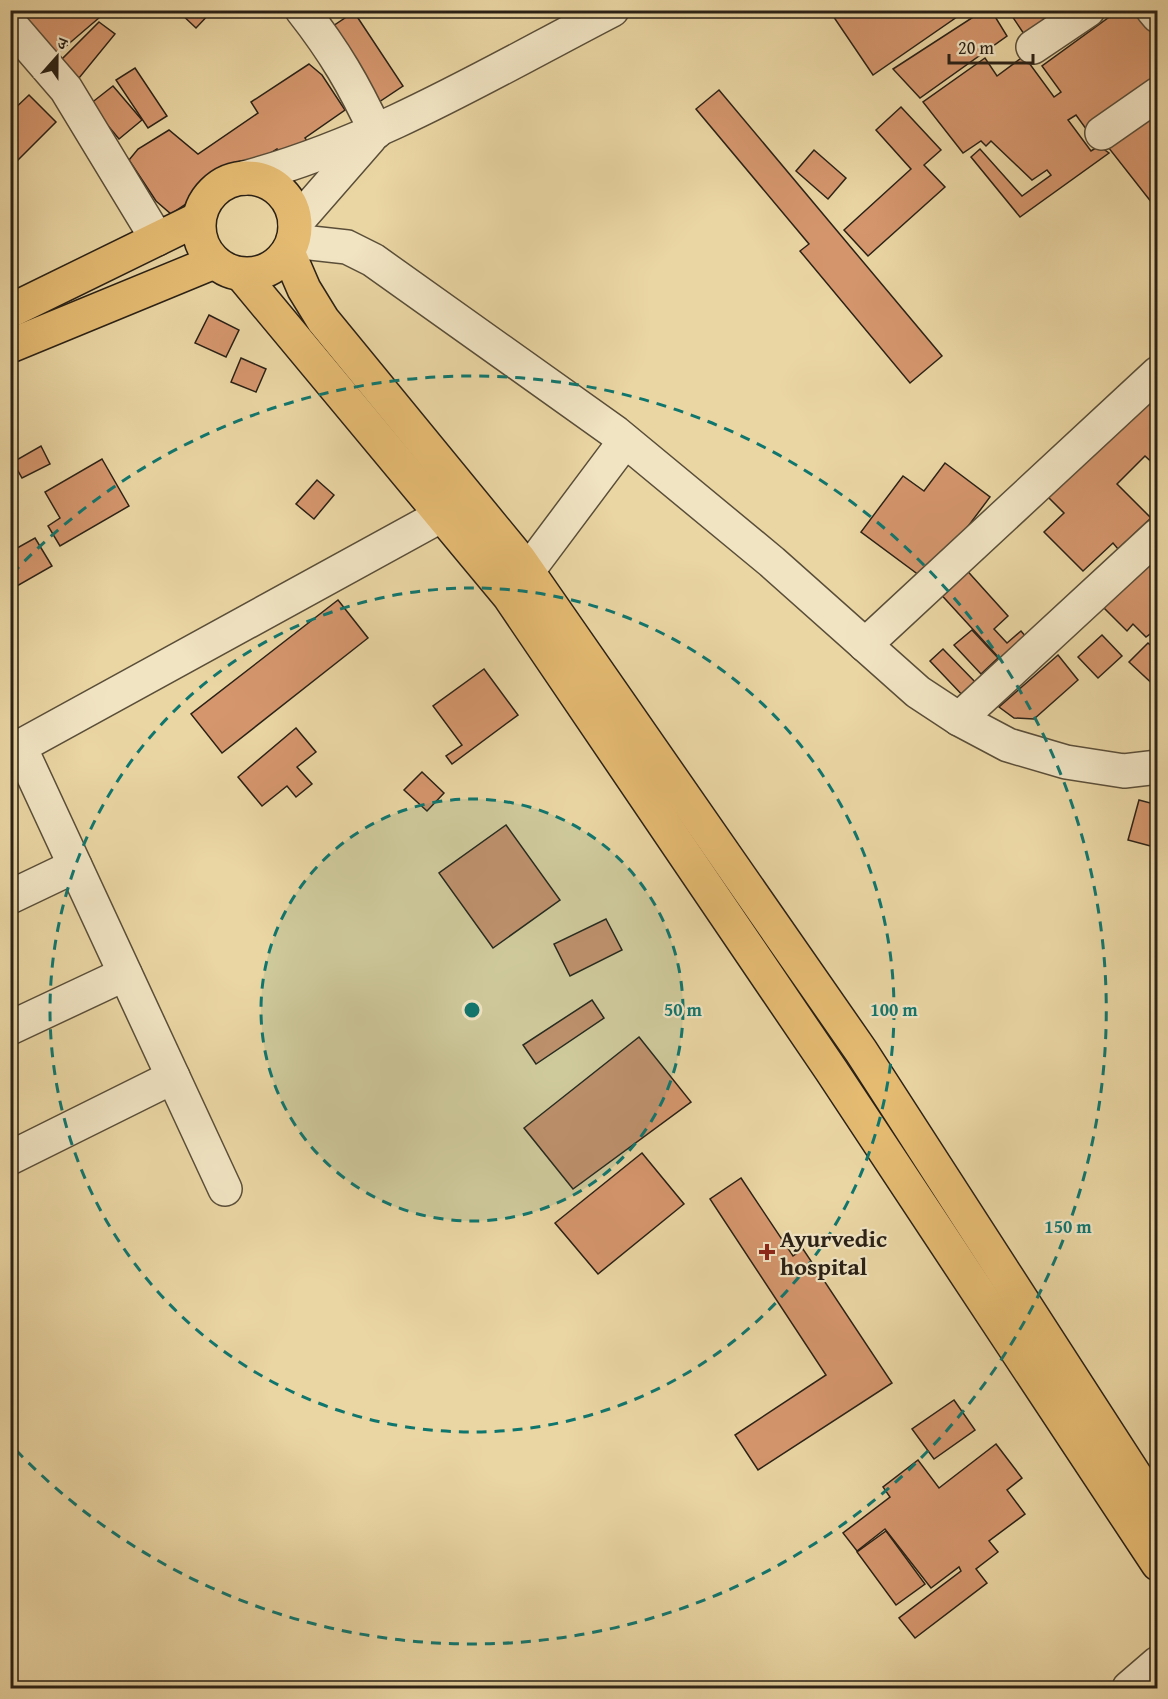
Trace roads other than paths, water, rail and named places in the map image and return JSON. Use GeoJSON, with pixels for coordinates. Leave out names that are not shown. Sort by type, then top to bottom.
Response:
{"type":"FeatureCollection","features":[{"type":"Feature","properties":{"kind":"main road"},"geometry":{"type":"LineString","coordinates":[[1158,1511],[861,1051],[518,584],[442,515],[228,268],[204,250],[199,235],[198,219],[204,203],[214,190],[228,181],[244,178],[260,179],[276,187],[287,199],[294,213],[292,239],[304,289],[323,320],[519,559],[518,584],[824,1060],[1158,1564]]}},
{"type":"Feature","properties":{"kind":"main road"},"geometry":{"type":"LineString","coordinates":[[10,310],[198,219]]}},
{"type":"Feature","properties":{"kind":"main road"},"geometry":{"type":"LineString","coordinates":[[10,346],[228,268],[258,274],[272,268],[292,239]]}},
{"type":"Feature","properties":{"kind":"street"},"geometry":{"type":"LineString","coordinates":[[302,10],[340,61],[376,132]]}},
{"type":"Feature","properties":{"kind":"street"},"geometry":{"type":"LineString","coordinates":[[244,178],[284,167],[376,132],[612,10]]}},
{"type":"Feature","properties":{"kind":"street"},"geometry":{"type":"LineString","coordinates":[[1033,47],[1088,10]]}},
{"type":"Feature","properties":{"kind":"street"},"geometry":{"type":"LineString","coordinates":[[1153,10],[1158,16]]}},
{"type":"Feature","properties":{"kind":"street"},"geometry":{"type":"LineString","coordinates":[[10,24],[66,89],[157,239]]}},
{"type":"Feature","properties":{"kind":"street"},"geometry":{"type":"LineString","coordinates":[[1102,133],[1158,94]]}},
{"type":"Feature","properties":{"kind":"street"},"geometry":{"type":"LineString","coordinates":[[376,132],[292,239],[347,247],[373,260],[625,441],[772,562],[918,692],[959,719],[1008,746],[1066,762],[1124,771],[1158,767]]}},
{"type":"Feature","properties":{"kind":"street"},"geometry":{"type":"LineString","coordinates":[[865,645],[1158,373]]}},
{"type":"Feature","properties":{"kind":"street"},"geometry":{"type":"LineString","coordinates":[[518,584],[625,441]]}},
{"type":"Feature","properties":{"kind":"street"},"geometry":{"type":"LineString","coordinates":[[225,1189],[75,866],[15,749],[442,515]]}},
{"type":"Feature","properties":{"kind":"street"},"geometry":{"type":"LineString","coordinates":[[959,719],[1158,535]]}},
{"type":"Feature","properties":{"kind":"street"},"geometry":{"type":"LineString","coordinates":[[10,897],[75,866]]}},
{"type":"Feature","properties":{"kind":"street"},"geometry":{"type":"LineString","coordinates":[[10,1028],[125,974]]}},
{"type":"Feature","properties":{"kind":"street"},"geometry":{"type":"LineString","coordinates":[[10,1158],[173,1077]]}},
{"type":"Feature","properties":{"kind":"street"},"geometry":{"type":"LineString","coordinates":[[1129,1689],[1158,1663]]}},
{"type":"Feature","properties":{"kind":"place","name":"Ayurvedic hospital"},"geometry":{"type":"Point","coordinates":[767,1252]}}]}
